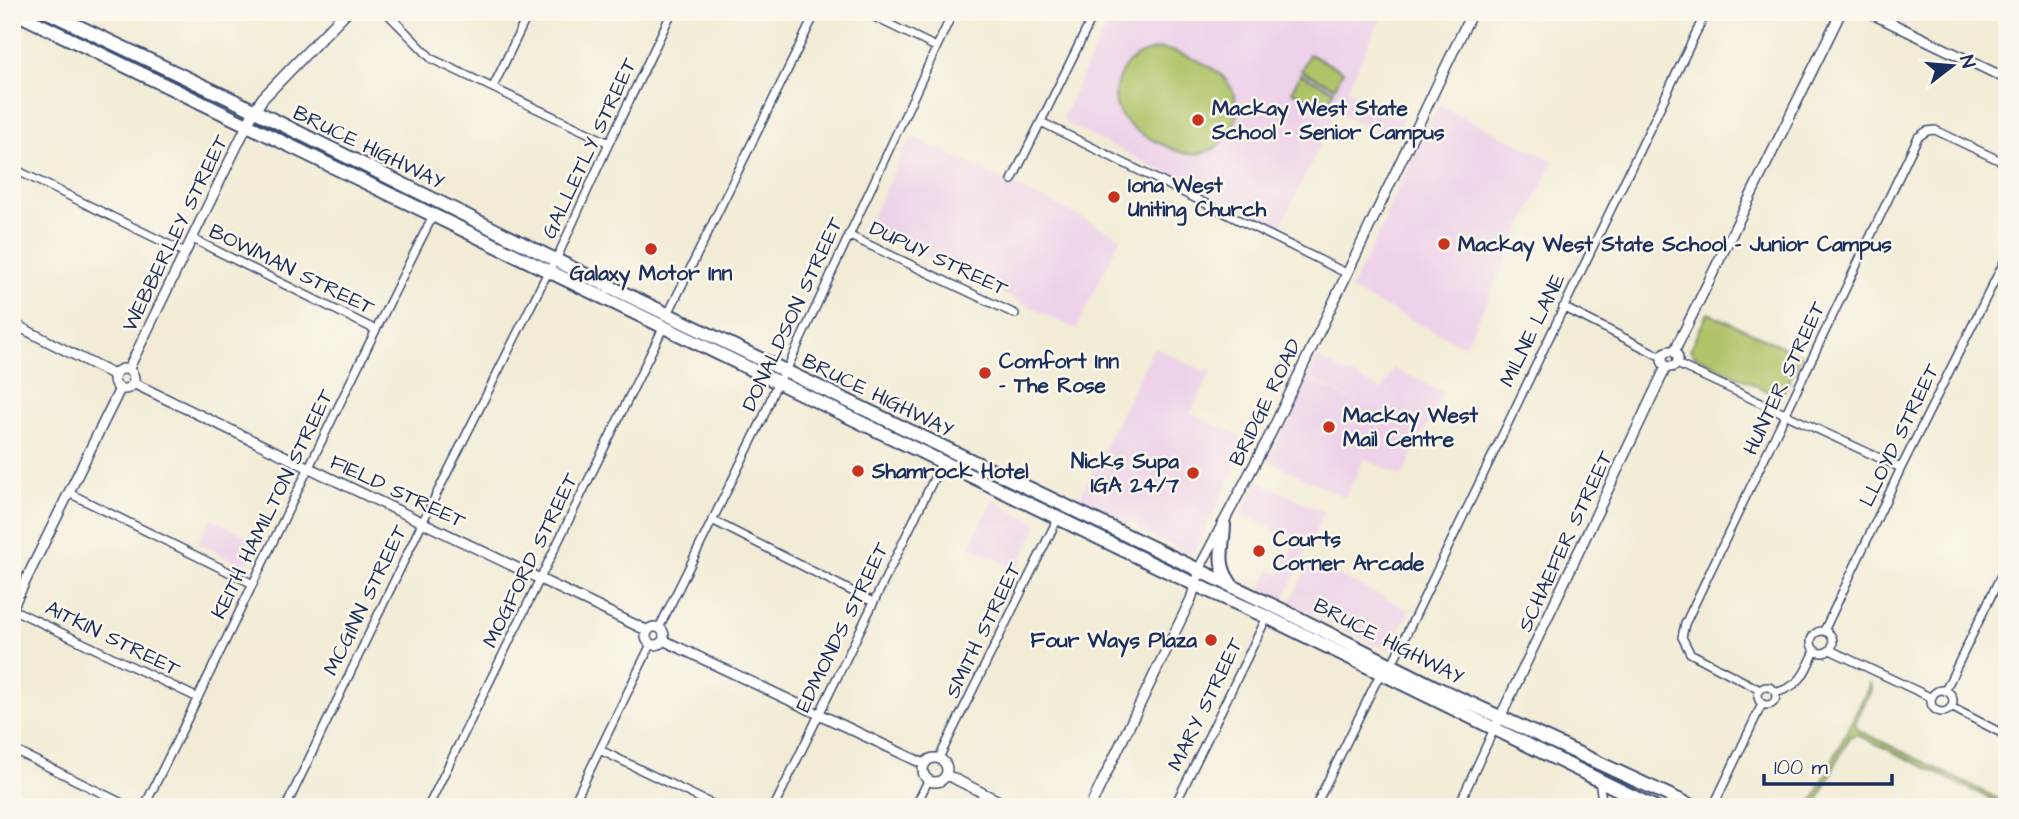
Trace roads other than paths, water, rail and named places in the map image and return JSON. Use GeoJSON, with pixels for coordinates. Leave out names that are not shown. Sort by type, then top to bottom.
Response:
{"type":"FeatureCollection","features":[{"type":"Feature","properties":{"kind":"highway","name":"BRUCE HIGHWAY"},"geometry":{"type":"LineString","coordinates":[[14,12],[663,328],[1267,617],[1654,807]]}},
{"type":"Feature","properties":{"kind":"highway","name":"BRUCE HIGHWAY"},"geometry":{"type":"LineString","coordinates":[[48,12],[1437,688],[1694,807]]}},
{"type":"Feature","properties":{"kind":"highway"},"geometry":{"type":"LineString","coordinates":[[1224,525],[1220,560],[1227,579],[1234,588]]}},
{"type":"Feature","properties":{"kind":"main road"},"geometry":{"type":"LineString","coordinates":[[254,111],[263,98],[346,12]]}},
{"type":"Feature","properties":{"kind":"street"},"geometry":{"type":"LineString","coordinates":[[493,87],[529,12]]}},
{"type":"Feature","properties":{"kind":"street","name":"GALLETLY STREET"},"geometry":{"type":"LineString","coordinates":[[556,260],[673,12]]}},
{"type":"Feature","properties":{"kind":"street"},"geometry":{"type":"LineString","coordinates":[[668,314],[816,12]]}},
{"type":"Feature","properties":{"kind":"street"},"geometry":{"type":"LineString","coordinates":[[864,12],[936,47]]}},
{"type":"Feature","properties":{"kind":"street","name":"DONALDSON STREET"},"geometry":{"type":"LineString","coordinates":[[659,628],[777,383],[786,371],[953,12]]}},
{"type":"Feature","properties":{"kind":"street"},"geometry":{"type":"LineString","coordinates":[[1012,180],[1095,12]]}},
{"type":"Feature","properties":{"kind":"street","name":"BRIDGE ROAD"},"geometry":{"type":"LineString","coordinates":[[1090,807],[1191,599],[1203,561],[1271,433],[1472,12]]}},
{"type":"Feature","properties":{"kind":"street","name":"MILNE LANE"},"geometry":{"type":"LineString","coordinates":[[1392,664],[1706,12]]}},
{"type":"Feature","properties":{"kind":"street"},"geometry":{"type":"LineString","coordinates":[[1674,352],[1841,12]]}},
{"type":"Feature","properties":{"kind":"street"},"geometry":{"type":"LineString","coordinates":[[1868,12],[2007,79]]}},
{"type":"Feature","properties":{"kind":"street"},"geometry":{"type":"LineString","coordinates":[[386,13],[432,59],[609,143]]}},
{"type":"Feature","properties":{"kind":"street","name":"WEBBERLEY STREET"},"geometry":{"type":"LineString","coordinates":[[128,370],[254,111]]}},
{"type":"Feature","properties":{"kind":"street"},"geometry":{"type":"LineString","coordinates":[[1041,122],[1346,273]]}},
{"type":"Feature","properties":{"kind":"street","name":"HUNTER STREET"},"geometry":{"type":"LineString","coordinates":[[1760,691],[1690,653],[1682,637],[1685,624],[1918,137],[1927,131],[1935,130],[2007,164]]}},
{"type":"Feature","properties":{"kind":"street"},"geometry":{"type":"LineString","coordinates":[[12,168],[186,253]]}},
{"type":"Feature","properties":{"kind":"street","name":"KEITH HAMILTON STREET"},"geometry":{"type":"LineString","coordinates":[[144,807],[374,329],[433,216]]}},
{"type":"Feature","properties":{"kind":"street","name":"DUPUY STREET"},"geometry":{"type":"LineString","coordinates":[[848,235],[1015,314]]}},
{"type":"Feature","properties":{"kind":"street","name":"BOWMAN STREET"},"geometry":{"type":"LineString","coordinates":[[193,239],[374,329]]}},
{"type":"Feature","properties":{"kind":"street","name":"LLOYD STREET"},"geometry":{"type":"LineString","coordinates":[[1825,631],[1901,468],[2007,256]]}},
{"type":"Feature","properties":{"kind":"street","name":"MCGINN STREET"},"geometry":{"type":"LineString","coordinates":[[286,807],[423,521],[556,260]]}},
{"type":"Feature","properties":{"kind":"street"},"geometry":{"type":"LineString","coordinates":[[1563,307],[1662,357]]}},
{"type":"Feature","properties":{"kind":"street"},"geometry":{"type":"LineString","coordinates":[[12,323],[114,375]]}},
{"type":"Feature","properties":{"kind":"street","name":"MOGFORD STREET"},"geometry":{"type":"LineString","coordinates":[[428,807],[663,328]]}},
{"type":"Feature","properties":{"kind":"street"},"geometry":{"type":"LineString","coordinates":[[1668,351],[1674,352],[1678,356],[1677,364],[1666,367],[1662,363],[1662,357],[1668,351]]}},
{"type":"Feature","properties":{"kind":"street"},"geometry":{"type":"LineString","coordinates":[[1677,364],[1901,468]]}},
{"type":"Feature","properties":{"kind":"street","name":"SCHAEFER STREET"},"geometry":{"type":"LineString","coordinates":[[1494,729],[1666,367]]}},
{"type":"Feature","properties":{"kind":"street"},"geometry":{"type":"LineString","coordinates":[[121,369],[128,370],[133,374],[133,383],[127,389],[120,389],[115,385],[114,375],[121,369]]}},
{"type":"Feature","properties":{"kind":"street","name":"FIELD STREET"},"geometry":{"type":"LineString","coordinates":[[133,383],[648,631]]}},
{"type":"Feature","properties":{"kind":"street"},"geometry":{"type":"LineString","coordinates":[[12,608],[120,389]]}},
{"type":"Feature","properties":{"kind":"street","name":"EDMONDS STREET"},"geometry":{"type":"LineString","coordinates":[[774,807],[942,462]]}},
{"type":"Feature","properties":{"kind":"street"},"geometry":{"type":"LineString","coordinates":[[69,493],[253,584]]}},
{"type":"Feature","properties":{"kind":"street","name":"SMITH STREET"},"geometry":{"type":"LineString","coordinates":[[939,758],[1058,518]]}},
{"type":"Feature","properties":{"kind":"street"},"geometry":{"type":"LineString","coordinates":[[712,520],[873,602]]}},
{"type":"Feature","properties":{"kind":"street"},"geometry":{"type":"LineString","coordinates":[[1945,691],[2007,563]]}},
{"type":"Feature","properties":{"kind":"street","name":"AITKIN STREET"},"geometry":{"type":"LineString","coordinates":[[12,608],[198,698]]}},
{"type":"Feature","properties":{"kind":"street","name":"MARY STREET"},"geometry":{"type":"LineString","coordinates":[[1174,807],[1267,617]]}},
{"type":"Feature","properties":{"kind":"street"},"geometry":{"type":"LineString","coordinates":[[654,627],[659,628],[664,634],[663,640],[658,645],[651,644],[647,638],[648,631],[654,627]]}},
{"type":"Feature","properties":{"kind":"street"},"geometry":{"type":"LineString","coordinates":[[1830,650],[1832,637],[1825,631],[1817,632],[1811,644],[1815,651],[1822,653],[1830,650],[1931,698]]}},
{"type":"Feature","properties":{"kind":"street"},"geometry":{"type":"LineString","coordinates":[[663,640],[924,764]]}},
{"type":"Feature","properties":{"kind":"street"},"geometry":{"type":"LineString","coordinates":[[572,807],[651,644]]}},
{"type":"Feature","properties":{"kind":"street"},"geometry":{"type":"LineString","coordinates":[[1775,693],[1798,682],[1815,651]]}},
{"type":"Feature","properties":{"kind":"street"},"geometry":{"type":"LineString","coordinates":[[1315,807],[1380,674]]}},
{"type":"Feature","properties":{"kind":"street"},"geometry":{"type":"LineString","coordinates":[[1768,687],[1775,693],[1776,699],[1772,704],[1762,704],[1758,699],[1760,691],[1768,687]]}},
{"type":"Feature","properties":{"kind":"street"},"geometry":{"type":"LineString","coordinates":[[1938,691],[1945,691],[1952,696],[1951,708],[1944,712],[1937,711],[1931,705],[1931,698],[1938,691]]}},
{"type":"Feature","properties":{"kind":"street"},"geometry":{"type":"LineString","coordinates":[[1713,807],[1762,704]]}},
{"type":"Feature","properties":{"kind":"street"},"geometry":{"type":"LineString","coordinates":[[1951,708],[2007,736]]}},
{"type":"Feature","properties":{"kind":"street"},"geometry":{"type":"LineString","coordinates":[[1458,807],[1494,729]]}},
{"type":"Feature","properties":{"kind":"street"},"geometry":{"type":"LineString","coordinates":[[12,749],[130,807]]}},
{"type":"Feature","properties":{"kind":"street"},"geometry":{"type":"LineString","coordinates":[[600,750],[718,807]]}},
{"type":"Feature","properties":{"kind":"street"},"geometry":{"type":"LineString","coordinates":[[928,781],[923,773],[924,764],[931,758],[939,758],[947,766],[947,775]]}},
{"type":"Feature","properties":{"kind":"street"},"geometry":{"type":"LineString","coordinates":[[928,781],[938,782],[947,775]]}},
{"type":"Feature","properties":{"kind":"street"},"geometry":{"type":"LineString","coordinates":[[947,775],[1011,807]]}},
{"type":"Feature","properties":{"kind":"street"},"geometry":{"type":"LineString","coordinates":[[1599,780],[1603,807]]}},
{"type":"Feature","properties":{"kind":"street"},"geometry":{"type":"LineString","coordinates":[[915,807],[928,781]]}},
{"type":"Feature","properties":{"kind":"street"},"geometry":{"type":"LineString","coordinates":[[1603,807],[1610,796],[1623,792]]}},
{"type":"Feature","properties":{"kind":"place","name":"Mackay West State School - Senior Campus"},"geometry":{"type":"Point","coordinates":[1198,120]}},
{"type":"Feature","properties":{"kind":"place","name":"Iona West Uniting Church"},"geometry":{"type":"Point","coordinates":[1114,197]}},
{"type":"Feature","properties":{"kind":"place","name":"Mackay West State School - Junior Campus"},"geometry":{"type":"Point","coordinates":[1444,244]}},
{"type":"Feature","properties":{"kind":"place","name":"Galaxy Motor Inn"},"geometry":{"type":"Point","coordinates":[651,249]}},
{"type":"Feature","properties":{"kind":"place","name":"Comfort Inn - The Rose"},"geometry":{"type":"Point","coordinates":[985,373]}},
{"type":"Feature","properties":{"kind":"place","name":"Mackay West Mail Centre"},"geometry":{"type":"Point","coordinates":[1329,427]}},
{"type":"Feature","properties":{"kind":"place","name":"Shamrock Hotel"},"geometry":{"type":"Point","coordinates":[858,471]}},
{"type":"Feature","properties":{"kind":"place","name":"Nicks Supa IGA 24/7"},"geometry":{"type":"Point","coordinates":[1193,473]}},
{"type":"Feature","properties":{"kind":"place","name":"Courts Corner Arcade"},"geometry":{"type":"Point","coordinates":[1259,551]}},
{"type":"Feature","properties":{"kind":"place","name":"Four Ways Plaza"},"geometry":{"type":"Point","coordinates":[1211,640]}}]}
